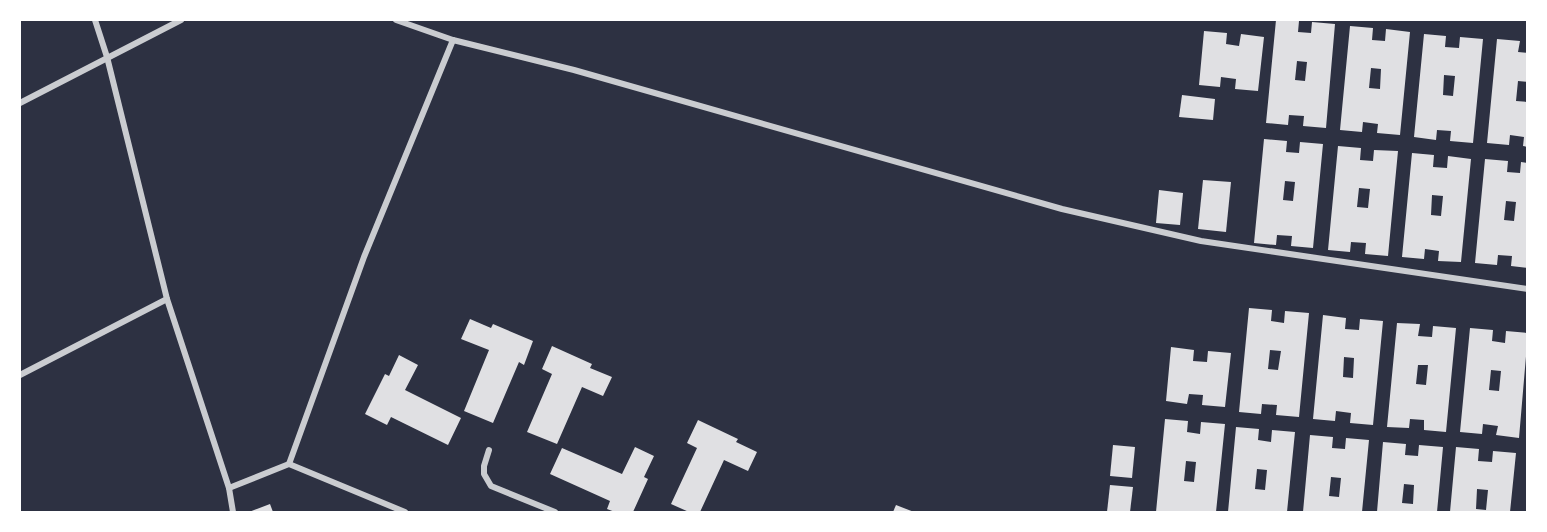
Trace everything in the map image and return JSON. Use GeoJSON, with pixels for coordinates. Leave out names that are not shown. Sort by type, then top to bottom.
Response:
{"type":"FeatureCollection","features":[{"type":"Feature","properties":{"kind":"street"},"geometry":{"type":"LineString","coordinates":[[95,20],[107,57],[167,299],[229,488],[233,513]]}},
{"type":"Feature","properties":{"kind":"street"},"geometry":{"type":"LineString","coordinates":[[20,103],[181,20]]}},
{"type":"Feature","properties":{"kind":"street"},"geometry":{"type":"LineString","coordinates":[[396,20],[453,40],[574,70],[1062,209],[1202,241],[1527,289]]}},
{"type":"Feature","properties":{"kind":"street"},"geometry":{"type":"LineString","coordinates":[[289,464],[364,257],[453,40]]}},
{"type":"Feature","properties":{"kind":"street"},"geometry":{"type":"LineString","coordinates":[[20,375],[167,299]]}},
{"type":"Feature","properties":{"kind":"street"},"geometry":{"type":"LineString","coordinates":[[489,450],[484,474],[491,486],[555,513]]}},
{"type":"Feature","properties":{"kind":"street"},"geometry":{"type":"LineString","coordinates":[[229,488],[289,464],[405,513]]}},
{"type":"Feature","properties":{"kind":"building"},"geometry":{"type":"Polygon","coordinates":[[[1276,20],[1299,21],[1298,32],[1311,33],[1312,22],[1335,24],[1326,128],[1303,126],[1304,116],[1289,115],[1288,125],[1266,123],[1276,20]],[[1297,61],[1295,80],[1305,81],[1307,62],[1297,61]]]}},
{"type":"Feature","properties":{"kind":"building"},"geometry":{"type":"Polygon","coordinates":[[[1350,26],[1373,28],[1372,40],[1385,41],[1386,29],[1410,32],[1400,135],[1377,133],[1378,124],[1363,122],[1362,132],[1340,130],[1350,26]],[[1371,68],[1369,88],[1380,89],[1381,69],[1371,68]]]}},
{"type":"Feature","properties":{"kind":"building"},"geometry":{"type":"Polygon","coordinates":[[[1204,31],[1227,33],[1226,44],[1239,46],[1241,34],[1264,37],[1258,91],[1235,89],[1236,79],[1221,77],[1220,87],[1199,85],[1204,31]]]}},
{"type":"Feature","properties":{"kind":"building"},"geometry":{"type":"Polygon","coordinates":[[[1424,34],[1446,36],[1445,47],[1459,48],[1460,37],[1483,39],[1473,143],[1450,141],[1451,131],[1437,130],[1436,140],[1414,137],[1424,34]],[[1444,75],[1443,95],[1453,96],[1455,76],[1444,75]]]}},
{"type":"Feature","properties":{"kind":"building"},"geometry":{"type":"Polygon","coordinates":[[[1497,39],[1520,41],[1518,52],[1528,53],[1528,82],[1518,81],[1516,101],[1528,102],[1528,147],[1523,146],[1524,137],[1510,135],[1509,145],[1487,143],[1497,39]]]}},
{"type":"Feature","properties":{"kind":"building"},"geometry":{"type":"Polygon","coordinates":[[[1182,95],[1215,99],[1213,120],[1179,117],[1182,95]]]}},
{"type":"Feature","properties":{"kind":"building"},"geometry":{"type":"Polygon","coordinates":[[[1264,139],[1287,141],[1286,152],[1299,153],[1300,142],[1323,144],[1313,248],[1291,246],[1292,236],[1277,235],[1276,245],[1254,243],[1264,139]],[[1285,181],[1283,200],[1293,201],[1295,182],[1285,181]]]}},
{"type":"Feature","properties":{"kind":"building"},"geometry":{"type":"Polygon","coordinates":[[[1338,146],[1361,148],[1360,160],[1373,161],[1374,150],[1398,151],[1388,256],[1365,254],[1366,243],[1351,242],[1350,252],[1328,250],[1338,146]],[[1359,188],[1357,207],[1368,208],[1370,189],[1359,188]]]}},
{"type":"Feature","properties":{"kind":"building"},"geometry":{"type":"Polygon","coordinates":[[[1412,153],[1434,155],[1433,167],[1447,168],[1448,156],[1471,159],[1461,262],[1438,261],[1439,251],[1425,249],[1424,259],[1402,257],[1412,153]],[[1432,195],[1431,215],[1441,216],[1443,196],[1432,195]]]}},
{"type":"Feature","properties":{"kind":"building"},"geometry":{"type":"Polygon","coordinates":[[[1485,159],[1508,161],[1507,172],[1520,173],[1521,162],[1528,163],[1528,268],[1511,266],[1512,256],[1498,255],[1497,265],[1475,263],[1485,159]],[[1506,201],[1504,220],[1514,221],[1516,202],[1506,201]]]}},
{"type":"Feature","properties":{"kind":"building"},"geometry":{"type":"Polygon","coordinates":[[[1203,180],[1231,182],[1226,232],[1198,229],[1203,180]]]}},
{"type":"Feature","properties":{"kind":"building"},"geometry":{"type":"Polygon","coordinates":[[[1159,190],[1183,193],[1180,225],[1156,223],[1159,190]]]}},
{"type":"Feature","properties":{"kind":"building"},"geometry":{"type":"Polygon","coordinates":[[[1249,308],[1272,310],[1271,321],[1284,323],[1285,311],[1309,313],[1299,417],[1276,415],[1277,405],[1262,404],[1261,414],[1239,412],[1249,308]],[[1270,350],[1268,369],[1278,370],[1281,351],[1270,350]]]}},
{"type":"Feature","properties":{"kind":"building"},"geometry":{"type":"Polygon","coordinates":[[[1323,315],[1346,318],[1345,329],[1359,330],[1360,319],[1383,321],[1373,425],[1350,423],[1351,413],[1336,411],[1335,421],[1313,419],[1323,315]],[[1344,357],[1343,377],[1353,378],[1354,358],[1344,357]]]}},
{"type":"Feature","properties":{"kind":"building"},"geometry":{"type":"Polygon","coordinates":[[[470,319],[491,328],[493,324],[533,341],[524,365],[519,362],[493,423],[464,411],[489,350],[461,339],[470,319]]]}},
{"type":"Feature","properties":{"kind":"building"},"geometry":{"type":"Polygon","coordinates":[[[1397,323],[1420,324],[1418,336],[1432,337],[1433,326],[1456,328],[1446,432],[1424,430],[1424,420],[1410,419],[1409,428],[1387,427],[1397,323]],[[1418,365],[1416,384],[1426,385],[1428,365],[1418,365]]]}},
{"type":"Feature","properties":{"kind":"building"},"geometry":{"type":"Polygon","coordinates":[[[1470,328],[1493,330],[1492,341],[1505,343],[1506,331],[1528,333],[1519,438],[1496,435],[1498,426],[1483,424],[1482,434],[1460,432],[1470,328]],[[1491,370],[1489,390],[1499,391],[1501,371],[1491,370]]]}},
{"type":"Feature","properties":{"kind":"building"},"geometry":{"type":"Polygon","coordinates":[[[552,346],[592,364],[590,368],[612,377],[603,396],[582,387],[557,444],[527,432],[552,374],[542,369],[552,346]]]}},
{"type":"Feature","properties":{"kind":"building"},"geometry":{"type":"Polygon","coordinates":[[[1171,347],[1194,350],[1193,361],[1207,362],[1208,351],[1231,353],[1225,407],[1202,405],[1203,395],[1189,394],[1187,404],[1166,401],[1171,347]]]}},
{"type":"Feature","properties":{"kind":"building"},"geometry":{"type":"Polygon","coordinates":[[[399,355],[418,365],[405,390],[461,418],[448,445],[391,417],[387,425],[365,414],[385,374],[389,376],[399,355]]]}},
{"type":"Feature","properties":{"kind":"building"},"geometry":{"type":"Polygon","coordinates":[[[1165,419],[1188,421],[1187,432],[1200,434],[1201,422],[1225,424],[1216,512],[1156,512],[1165,419]],[[1186,461],[1184,481],[1194,482],[1196,462],[1186,461]]]}},
{"type":"Feature","properties":{"kind":"building"},"geometry":{"type":"Polygon","coordinates":[[[698,420],[738,439],[736,442],[757,452],[748,471],[724,460],[700,512],[689,512],[671,504],[697,448],[687,443],[698,420]]]}},
{"type":"Feature","properties":{"kind":"building"},"geometry":{"type":"Polygon","coordinates":[[[1236,427],[1259,429],[1258,440],[1271,442],[1272,430],[1295,432],[1287,512],[1228,512],[1236,427]],[[1257,469],[1255,489],[1265,490],[1267,470],[1257,469]]]}},
{"type":"Feature","properties":{"kind":"building"},"geometry":{"type":"Polygon","coordinates":[[[1310,435],[1333,437],[1332,448],[1345,449],[1346,438],[1369,440],[1362,512],[1303,512],[1310,435]],[[1331,477],[1329,496],[1339,497],[1341,478],[1331,477]]]}},
{"type":"Feature","properties":{"kind":"building"},"geometry":{"type":"Polygon","coordinates":[[[1383,442],[1406,444],[1405,455],[1418,456],[1419,445],[1443,447],[1437,512],[1377,512],[1383,442]],[[1404,484],[1402,503],[1413,504],[1414,485],[1404,484]]]}},
{"type":"Feature","properties":{"kind":"building"},"geometry":{"type":"Polygon","coordinates":[[[1113,445],[1135,447],[1132,478],[1110,476],[1113,445]]]}},
{"type":"Feature","properties":{"kind":"building"},"geometry":{"type":"Polygon","coordinates":[[[635,447],[654,456],[644,477],[648,479],[633,512],[615,512],[607,509],[610,501],[550,474],[562,448],[622,474],[635,447]]]}},
{"type":"Feature","properties":{"kind":"building"},"geometry":{"type":"Polygon","coordinates":[[[1456,447],[1479,449],[1478,461],[1492,462],[1493,451],[1516,453],[1510,512],[1450,512],[1456,447]],[[1477,489],[1476,509],[1486,510],[1488,490],[1477,489]]]}},
{"type":"Feature","properties":{"kind":"building"},"geometry":{"type":"Polygon","coordinates":[[[1110,485],[1133,487],[1130,512],[1107,512],[1110,485]]]}},
{"type":"Feature","properties":{"kind":"building"},"geometry":{"type":"Polygon","coordinates":[[[270,504],[273,512],[249,512],[270,504]]]}},
{"type":"Feature","properties":{"kind":"building"},"geometry":{"type":"Polygon","coordinates":[[[896,505],[914,512],[893,512],[896,505]]]}}]}
